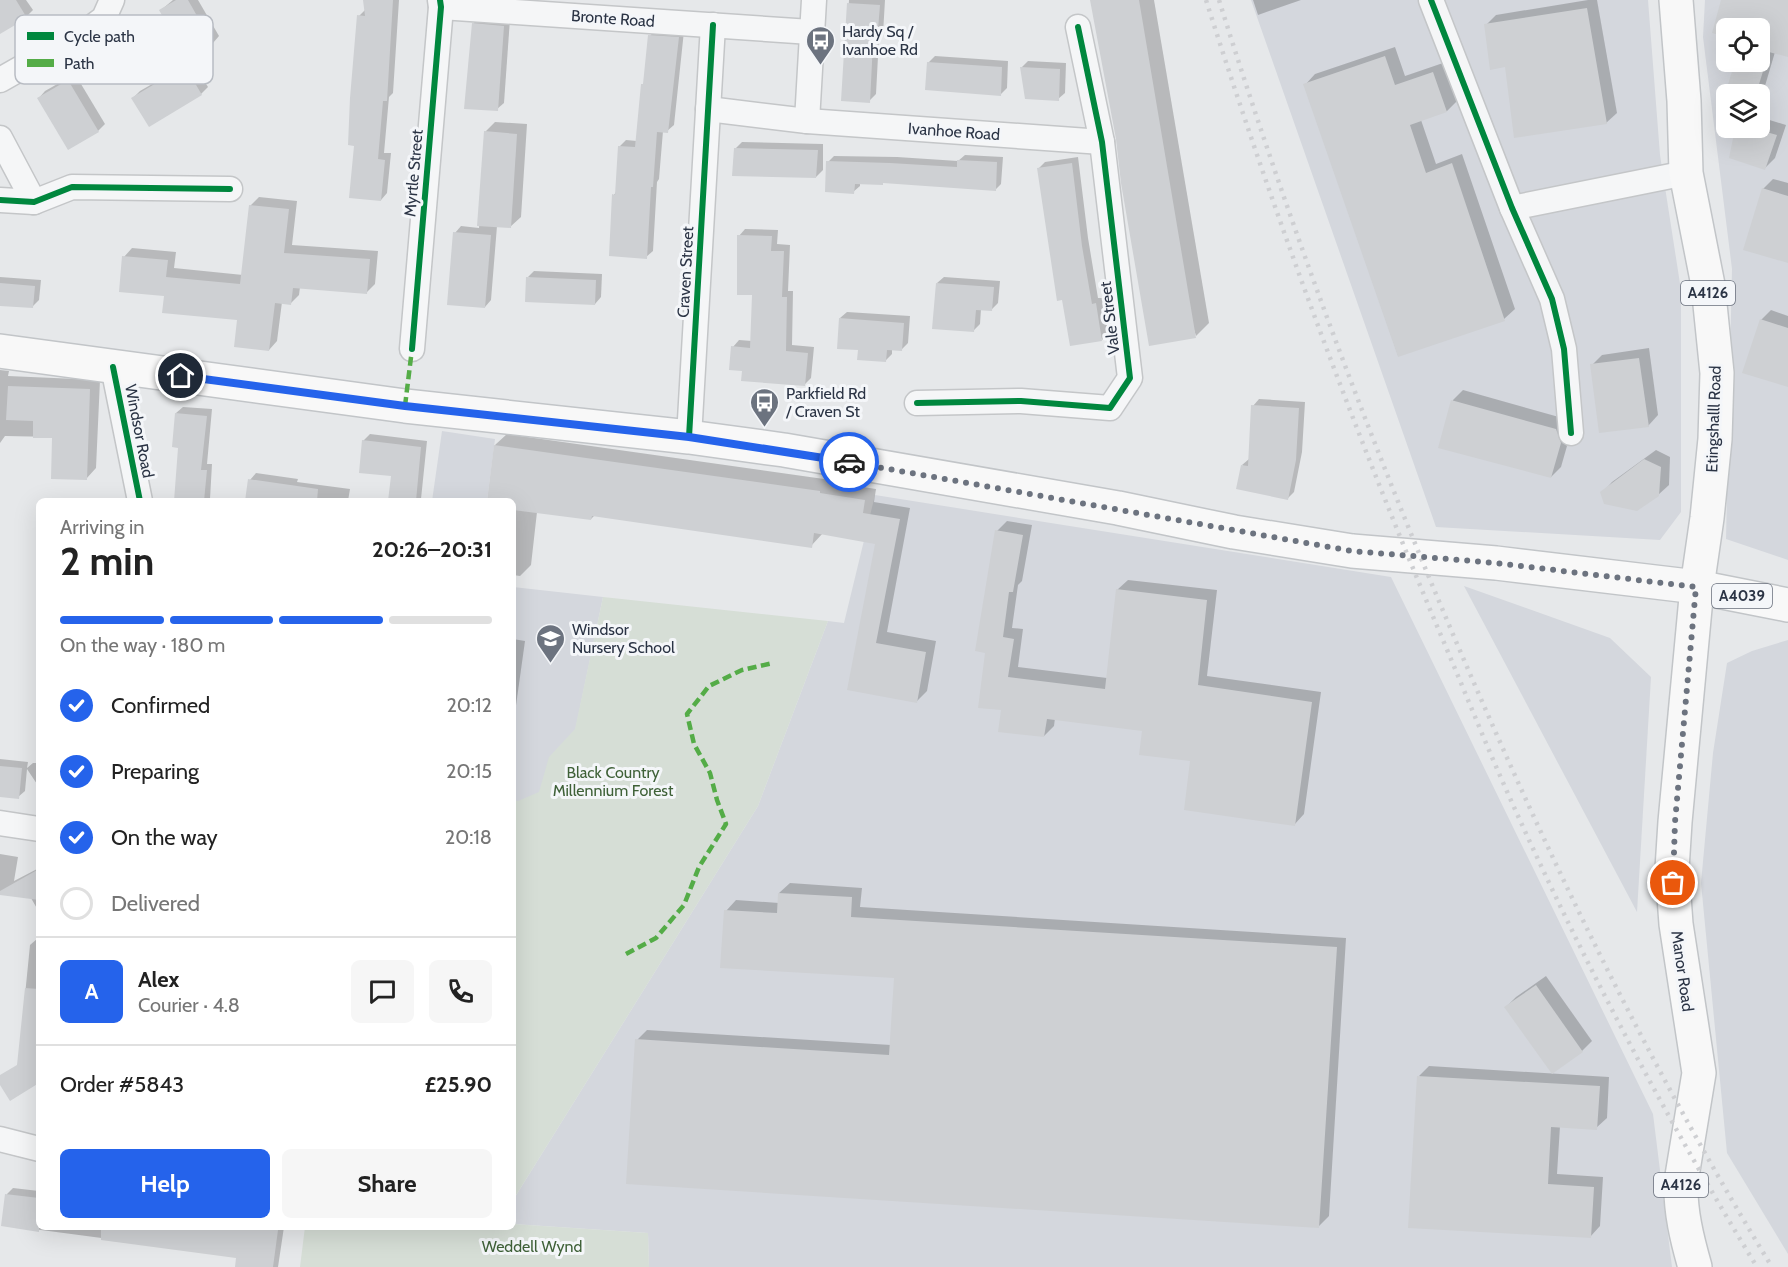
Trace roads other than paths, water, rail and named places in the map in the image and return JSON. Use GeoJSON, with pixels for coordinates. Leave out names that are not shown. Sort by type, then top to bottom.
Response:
{"type":"FeatureCollection","features":[{"type":"Feature","properties":{"kind":"main road","name":"Etingshalll Road"},"geometry":{"type":"LineString","coordinates":[[1677,0],[1686,173],[1707,285],[1717,373],[1714,451],[1707,518],[1696,587]]}},
{"type":"Feature","properties":{"kind":"main road","name":"A4039"},"geometry":{"type":"LineString","coordinates":[[0,351],[405,406],[689,437],[796,452],[1118,508],[1234,532],[1352,551],[1496,563],[1696,587],[1788,606]]}},
{"type":"Feature","properties":{"kind":"main road","name":"Manor Road"},"geometry":{"type":"LineString","coordinates":[[1695,1267],[1681,1197],[1699,1072],[1676,924],[1672,868],[1696,587]]}},
{"type":"Feature","properties":{"kind":"street"},"geometry":{"type":"LineString","coordinates":[[105,15],[112,0]]}},
{"type":"Feature","properties":{"kind":"street"},"geometry":{"type":"LineString","coordinates":[[807,121],[813,0]]}},
{"type":"Feature","properties":{"kind":"street"},"geometry":{"type":"LineString","coordinates":[[1431,0],[1512,208],[1552,299],[1564,349],[1571,433]]}},
{"type":"Feature","properties":{"kind":"street","name":"Bronte Road"},"geometry":{"type":"LineString","coordinates":[[440,4],[811,32]]}},
{"type":"Feature","properties":{"kind":"street","name":"Myrtle Street"},"geometry":{"type":"LineString","coordinates":[[412,349],[440,4]]}},
{"type":"Feature","properties":{"kind":"street","name":"Craven Street"},"geometry":{"type":"LineString","coordinates":[[689,437],[713,25]]}},
{"type":"Feature","properties":{"kind":"street","name":"Vale Street"},"geometry":{"type":"LineString","coordinates":[[916,403],[1021,401],[1110,408],[1130,378],[1102,142],[1078,27]]}},
{"type":"Feature","properties":{"kind":"street"},"geometry":{"type":"LineString","coordinates":[[0,80],[15,71]]}},
{"type":"Feature","properties":{"kind":"street","name":"Ivanhoe Road"},"geometry":{"type":"LineString","coordinates":[[708,109],[807,121],[1102,142]]}},
{"type":"Feature","properties":{"kind":"street"},"geometry":{"type":"LineString","coordinates":[[0,138],[34,201]]}},
{"type":"Feature","properties":{"kind":"street"},"geometry":{"type":"LineString","coordinates":[[1512,208],[1686,173]]}},
{"type":"Feature","properties":{"kind":"street"},"geometry":{"type":"LineString","coordinates":[[0,200],[34,201],[72,187],[230,189]]}},
{"type":"Feature","properties":{"kind":"street","name":"Windsor Road"},"geometry":{"type":"LineString","coordinates":[[113,367],[139,498]]}},
{"type":"Feature","properties":{"kind":"street"},"geometry":{"type":"LineString","coordinates":[[0,824],[36,829]]}},
{"type":"Feature","properties":{"kind":"street"},"geometry":{"type":"LineString","coordinates":[[0,1139],[36,1148]]}},
{"type":"Feature","properties":{"kind":"railway"},"geometry":{"type":"LineString","coordinates":[[1206,0],[1319,329],[1414,572],[1498,770],[1562,910],[1623,1031],[1688,1151],[1757,1267]]}},
{"type":"Feature","properties":{"kind":"railway"},"geometry":{"type":"LineString","coordinates":[[1219,0],[1249,95],[1314,282],[1384,468],[1460,651],[1530,809],[1627,1009],[1697,1139],[1772,1267]]}},
{"type":"Feature","properties":{"kind":"place","name":"Hardy Sq / Ivanhoe Rd"},"geometry":{"type":"Point","coordinates":[821,66]}},
{"type":"Feature","properties":{"kind":"place","name":"Parkfield Rd / Craven St"},"geometry":{"type":"Point","coordinates":[765,428]}},
{"type":"Feature","properties":{"kind":"place","name":"Windsor Nursery School"},"geometry":{"type":"Point","coordinates":[551,664]}},
{"type":"Feature","properties":{"kind":"park label","name":"Black Country Millennium Forest"},"geometry":{"type":"Point","coordinates":[613,781]}},
{"type":"Feature","properties":{"kind":"park label","name":"Weddell Wynd"},"geometry":{"type":"Point","coordinates":[532,1246]}}]}
